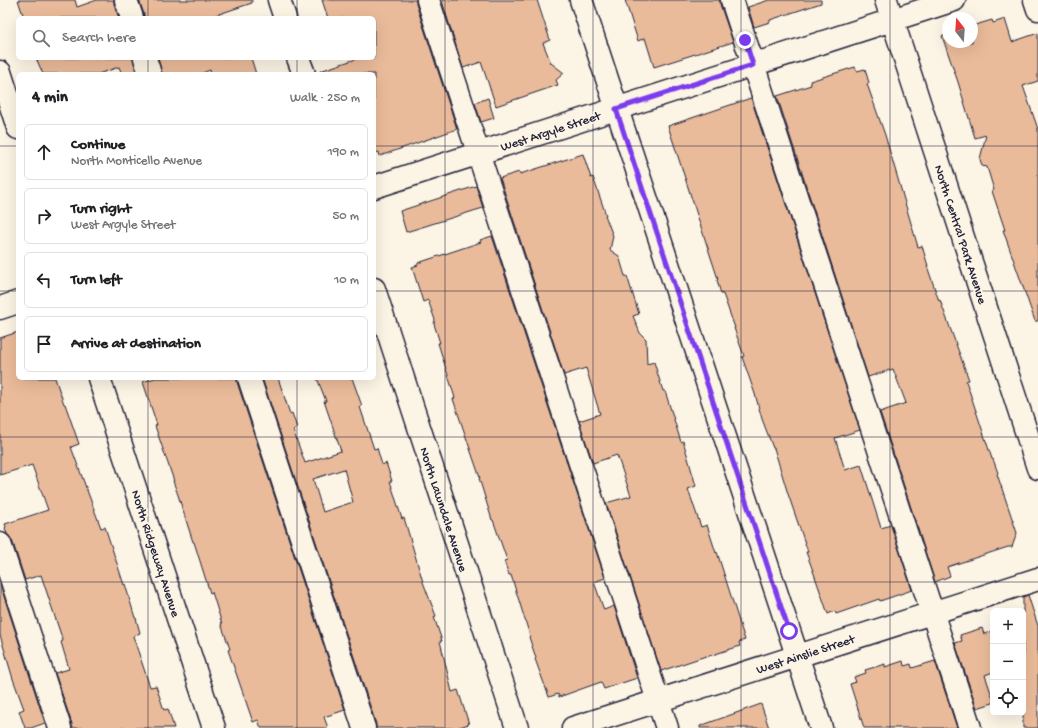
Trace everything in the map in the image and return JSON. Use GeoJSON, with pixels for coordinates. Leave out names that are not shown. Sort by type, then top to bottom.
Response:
{"type":"FeatureCollection","features":[{"type":"Feature","properties":{"kind":"street"},"geometry":{"type":"LineString","coordinates":[[126,0],[131,16]]}},
{"type":"Feature","properties":{"kind":"street"},"geometry":{"type":"LineString","coordinates":[[279,0],[284,16]]}},
{"type":"Feature","properties":{"kind":"street"},"geometry":{"type":"LineString","coordinates":[[428,0],[667,728]]}},
{"type":"Feature","properties":{"kind":"street"},"geometry":{"type":"LineString","coordinates":[[581,0],[821,728]]}},
{"type":"Feature","properties":{"kind":"street"},"geometry":{"type":"LineString","coordinates":[[732,0],[970,728]]}},
{"type":"Feature","properties":{"kind":"street","name":"West Argyle Street"},"geometry":{"type":"LineString","coordinates":[[376,186],[753,65],[889,10],[954,0]]}},
{"type":"Feature","properties":{"kind":"street"},"geometry":{"type":"LineString","coordinates":[[1035,0],[1038,8]]}},
{"type":"Feature","properties":{"kind":"street","name":"North Central Park Avenue"},"geometry":{"type":"LineString","coordinates":[[889,10],[1038,468]]}},
{"type":"Feature","properties":{"kind":"street"},"geometry":{"type":"LineString","coordinates":[[146,60],[149,72]]}},
{"type":"Feature","properties":{"kind":"street"},"geometry":{"type":"LineString","coordinates":[[299,60],[303,72]]}},
{"type":"Feature","properties":{"kind":"street"},"geometry":{"type":"LineString","coordinates":[[0,72],[16,122]]}},
{"type":"Feature","properties":{"kind":"street","name":"North Lawndale Avenue"},"geometry":{"type":"LineString","coordinates":[[376,295],[517,728]]}},
{"type":"Feature","properties":{"kind":"street"},"geometry":{"type":"LineString","coordinates":[[0,308],[16,303]]}},
{"type":"Feature","properties":{"kind":"street","name":"North Ridgeway Avenue"},"geometry":{"type":"LineString","coordinates":[[100,380],[214,728]]}},
{"type":"Feature","properties":{"kind":"street"},"geometry":{"type":"LineString","coordinates":[[250,380],[364,728]]}},
{"type":"Feature","properties":{"kind":"street"},"geometry":{"type":"LineString","coordinates":[[0,544],[60,728]]}},
{"type":"Feature","properties":{"kind":"street","name":"West Ainslie Street"},"geometry":{"type":"LineString","coordinates":[[573,728],[1038,579]]}},
{"type":"Feature","properties":{"kind":"building"},"geometry":{"type":"Polygon","coordinates":[[[18,0],[75,0],[77,7],[97,0],[114,0],[118,16],[23,16],[18,0]]]}},
{"type":"Feature","properties":{"kind":"building"},"geometry":{"type":"Polygon","coordinates":[[[139,0],[252,0],[252,3],[213,16],[144,16],[139,0]]]}},
{"type":"Feature","properties":{"kind":"building"},"geometry":{"type":"Polygon","coordinates":[[[322,0],[416,0],[416,4],[457,129],[380,156],[379,152],[376,153],[376,72],[320,71],[353,60],[376,60],[376,16],[327,16],[322,0]]]}},
{"type":"Feature","properties":{"kind":"building"},"geometry":{"type":"Polygon","coordinates":[[[537,0],[550,40],[543,43],[551,63],[564,73],[556,80],[558,85],[496,106],[481,62],[463,68],[442,1],[537,0]]]}},
{"type":"Feature","properties":{"kind":"building"},"geometry":{"type":"Polygon","coordinates":[[[625,0],[720,0],[733,42],[654,67],[645,38],[638,41],[625,0]]]}},
{"type":"Feature","properties":{"kind":"building"},"geometry":{"type":"Polygon","coordinates":[[[769,0],[821,0],[821,3],[754,27],[748,7],[769,0]]]}},
{"type":"Feature","properties":{"kind":"building"},"geometry":{"type":"Polygon","coordinates":[[[1005,19],[1012,42],[1038,33],[1038,81],[1023,86],[1038,129],[1038,321],[1035,321],[1003,230],[1005,230],[992,191],[994,190],[987,167],[982,166],[980,159],[986,135],[975,138],[946,48],[978,48],[978,24],[992,20],[993,23],[1005,19]]]}},
{"type":"Feature","properties":{"kind":"building"},"geometry":{"type":"Polygon","coordinates":[[[37,60],[134,60],[136,72],[121,72],[119,67],[104,72],[42,72],[37,60]]]}},
{"type":"Feature","properties":{"kind":"building"},"geometry":{"type":"Polygon","coordinates":[[[158,60],[252,60],[255,72],[210,72],[210,70],[205,72],[162,72],[158,60]]]}},
{"type":"Feature","properties":{"kind":"building"},"geometry":{"type":"Polygon","coordinates":[[[855,67],[857,71],[865,69],[869,83],[867,84],[885,135],[918,247],[922,246],[939,301],[940,300],[969,380],[966,381],[1017,533],[1012,547],[947,567],[950,576],[935,582],[880,412],[906,403],[893,369],[868,377],[777,96],[811,85],[810,81],[855,67]]]}},
{"type":"Feature","properties":{"kind":"building"},"geometry":{"type":"Polygon","coordinates":[[[488,98],[494,118],[481,122],[475,103],[488,98]]]}},
{"type":"Feature","properties":{"kind":"building"},"geometry":{"type":"Polygon","coordinates":[[[751,98],[860,430],[835,438],[845,470],[861,465],[881,528],[891,525],[912,590],[880,601],[879,599],[836,614],[835,611],[828,614],[806,552],[808,552],[774,448],[762,419],[742,357],[744,356],[723,294],[721,294],[718,279],[668,126],[751,98]]]}},
{"type":"Feature","properties":{"kind":"building"},"geometry":{"type":"Polygon","coordinates":[[[583,154],[591,178],[593,177],[613,236],[610,250],[619,256],[639,314],[633,316],[640,333],[646,339],[647,364],[654,362],[681,442],[683,441],[696,486],[688,489],[701,527],[707,525],[745,640],[739,642],[740,646],[661,671],[606,503],[631,496],[617,455],[593,463],[579,421],[600,414],[586,368],[564,375],[500,178],[519,172],[520,174],[583,154]]]}},
{"type":"Feature","properties":{"kind":"building"},"geometry":{"type":"Polygon","coordinates":[[[476,186],[483,208],[406,232],[400,211],[476,186]]]}},
{"type":"Feature","properties":{"kind":"building"},"geometry":{"type":"Polygon","coordinates":[[[492,236],[605,578],[594,582],[604,610],[614,606],[637,678],[604,689],[601,682],[559,697],[558,694],[549,697],[535,659],[530,636],[511,575],[509,575],[504,561],[507,560],[492,520],[480,478],[453,399],[455,398],[438,343],[440,343],[434,324],[435,320],[428,300],[423,302],[412,267],[418,265],[418,263],[481,242],[480,240],[492,236]]]}},
{"type":"Feature","properties":{"kind":"building"},"geometry":{"type":"Polygon","coordinates":[[[16,333],[16,380],[56,380],[79,444],[71,447],[101,528],[105,527],[136,618],[140,633],[133,636],[150,687],[156,686],[164,710],[168,709],[174,728],[72,728],[55,673],[69,669],[61,642],[63,641],[41,575],[25,580],[12,540],[7,534],[5,528],[5,524],[48,510],[32,465],[0,475],[0,338],[16,333]]]}},
{"type":"Feature","properties":{"kind":"building"},"geometry":{"type":"Polygon","coordinates":[[[149,380],[237,380],[345,710],[324,717],[328,728],[261,728],[258,720],[253,722],[228,650],[230,649],[212,592],[210,593],[155,426],[157,425],[143,382],[149,380]]]}},
{"type":"Feature","properties":{"kind":"building"},"geometry":{"type":"Polygon","coordinates":[[[263,380],[279,380],[290,414],[292,413],[297,428],[293,430],[305,463],[341,451],[324,401],[326,401],[318,380],[353,380],[362,406],[360,407],[374,449],[377,448],[382,465],[386,463],[402,519],[404,518],[423,582],[436,616],[434,617],[442,641],[440,641],[452,692],[458,690],[469,724],[456,728],[376,728],[376,724],[263,380]],[[344,469],[313,479],[323,512],[353,502],[344,469]]]}},
{"type":"Feature","properties":{"kind":"building"},"geometry":{"type":"Polygon","coordinates":[[[0,584],[45,723],[31,728],[25,728],[19,711],[24,709],[13,679],[0,635],[0,584]]]}},
{"type":"Feature","properties":{"kind":"building"},"geometry":{"type":"Polygon","coordinates":[[[1028,595],[1038,626],[1038,728],[1023,728],[1023,716],[1026,716],[1026,608],[1023,608],[1023,597],[1028,595]]]}},
{"type":"Feature","properties":{"kind":"building"},"geometry":{"type":"Polygon","coordinates":[[[982,628],[984,634],[990,632],[990,673],[985,675],[990,690],[990,704],[977,708],[955,643],[962,641],[960,635],[982,628]]]}},
{"type":"Feature","properties":{"kind":"building"},"geometry":{"type":"Polygon","coordinates":[[[903,661],[904,666],[911,664],[912,668],[935,661],[957,728],[864,728],[850,684],[856,682],[854,677],[866,673],[865,670],[885,664],[885,667],[903,661]]]}},
{"type":"Feature","properties":{"kind":"building"},"geometry":{"type":"Polygon","coordinates":[[[761,704],[769,728],[700,728],[700,726],[761,704]]]}},
{"type":"Feature","properties":{"kind":"route"},"geometry":{"type":"LineString","coordinates":[[745,40],[753,65],[616,109],[789,631]]}}]}
